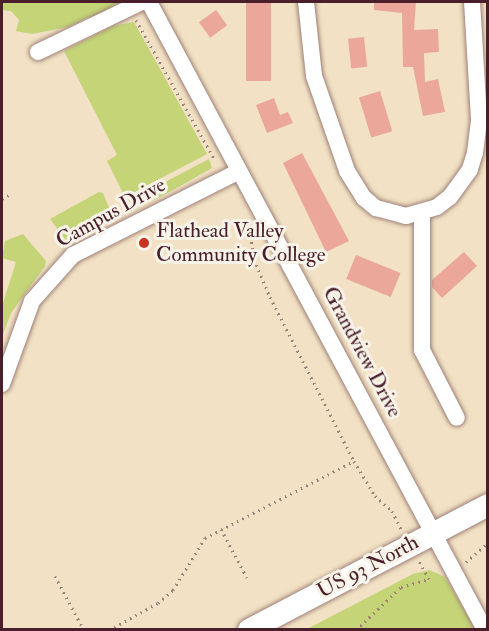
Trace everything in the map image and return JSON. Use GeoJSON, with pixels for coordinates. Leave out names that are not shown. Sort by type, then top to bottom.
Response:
{"type":"FeatureCollection","features":[{"type":"Feature","properties":{"kind":"main road","name":"US 93 North"},"geometry":{"type":"LineString","coordinates":[[249,630],[488,505]]}},
{"type":"Feature","properties":{"kind":"street","name":"Grandview Drive"},"geometry":{"type":"LineString","coordinates":[[149,2],[233,174],[435,532],[485,630]]}},
{"type":"Feature","properties":{"kind":"street"},"geometry":{"type":"LineString","coordinates":[[306,2],[318,93],[355,186],[376,208],[390,214],[422,213],[450,197],[470,169],[475,153],[479,119],[472,2]]}},
{"type":"Feature","properties":{"kind":"street"},"geometry":{"type":"LineString","coordinates":[[38,52],[136,4]]}},
{"type":"Feature","properties":{"kind":"street","name":"Campus Drive"},"geometry":{"type":"LineString","coordinates":[[2,384],[32,301],[73,255],[233,174]]}},
{"type":"Feature","properties":{"kind":"street"},"geometry":{"type":"LineString","coordinates":[[422,213],[422,350],[457,418]]}},
{"type":"Feature","properties":{"kind":"path"},"geometry":{"type":"LineString","coordinates":[[136,4],[190,121],[233,174]]}},
{"type":"Feature","properties":{"kind":"path"},"geometry":{"type":"LineString","coordinates":[[2,199],[9,195]]}},
{"type":"Feature","properties":{"kind":"path"},"geometry":{"type":"LineString","coordinates":[[248,222],[254,259],[270,297],[354,461],[375,496],[392,511],[429,579],[401,587],[356,630]]}},
{"type":"Feature","properties":{"kind":"path"},"geometry":{"type":"LineString","coordinates":[[109,630],[158,603],[172,590],[205,538],[354,461]]}},
{"type":"Feature","properties":{"kind":"path"},"geometry":{"type":"LineString","coordinates":[[221,530],[247,578]]}},
{"type":"Feature","properties":{"kind":"path"},"geometry":{"type":"LineString","coordinates":[[55,576],[84,630]]}},
{"type":"Feature","properties":{"kind":"green space"},"geometry":{"type":"Polygon","coordinates":[[[2,2],[120,2],[91,20],[89,17],[68,27],[32,34],[16,31],[19,20],[11,11],[2,10],[2,2]]]}},
{"type":"Feature","properties":{"kind":"green space"},"geometry":{"type":"Polygon","coordinates":[[[134,22],[207,154],[125,197],[107,161],[117,155],[64,51],[113,26],[134,22]]]}},
{"type":"Feature","properties":{"kind":"green space"},"geometry":{"type":"Polygon","coordinates":[[[209,159],[212,168],[166,194],[141,206],[129,201],[209,159]]]}},
{"type":"Feature","properties":{"kind":"green space"},"geometry":{"type":"Polygon","coordinates":[[[99,192],[103,193],[114,220],[68,243],[50,219],[99,192]]]}},
{"type":"Feature","properties":{"kind":"green space"},"geometry":{"type":"Polygon","coordinates":[[[23,234],[46,261],[45,266],[11,313],[2,337],[2,306],[16,262],[2,258],[5,241],[23,234]]]}},
{"type":"Feature","properties":{"kind":"green space"},"geometry":{"type":"Polygon","coordinates":[[[429,570],[445,577],[476,630],[305,630],[413,574],[429,570]]]}},
{"type":"Feature","properties":{"kind":"building"},"geometry":{"type":"Polygon","coordinates":[[[246,2],[271,2],[271,81],[246,81],[246,2]]]}},
{"type":"Feature","properties":{"kind":"building"},"geometry":{"type":"Polygon","coordinates":[[[374,2],[416,2],[414,30],[438,29],[439,52],[424,53],[425,82],[438,79],[445,112],[423,116],[413,67],[403,67],[402,13],[374,10],[374,2]]]}},
{"type":"Feature","properties":{"kind":"building"},"geometry":{"type":"Polygon","coordinates":[[[216,10],[227,25],[210,38],[199,22],[216,10]]]}},
{"type":"Feature","properties":{"kind":"building"},"geometry":{"type":"Polygon","coordinates":[[[364,37],[367,67],[351,69],[348,39],[364,37]]]}},
{"type":"Feature","properties":{"kind":"building"},"geometry":{"type":"Polygon","coordinates":[[[380,91],[392,131],[371,138],[359,97],[380,91]]]}},
{"type":"Feature","properties":{"kind":"building"},"geometry":{"type":"Polygon","coordinates":[[[274,98],[280,115],[288,112],[293,123],[267,133],[256,105],[274,98]]]}},
{"type":"Feature","properties":{"kind":"building"},"geometry":{"type":"Polygon","coordinates":[[[302,153],[349,241],[326,252],[283,163],[302,153]]]}},
{"type":"Feature","properties":{"kind":"building"},"geometry":{"type":"Polygon","coordinates":[[[464,252],[477,266],[442,298],[432,287],[432,280],[464,252]]]}},
{"type":"Feature","properties":{"kind":"building"},"geometry":{"type":"Polygon","coordinates":[[[356,255],[401,273],[391,297],[346,279],[356,255]]]}},
{"type":"Feature","properties":{"kind":"place","name":"Flathead Valley Community College"},"geometry":{"type":"Point","coordinates":[144,243]}}]}
